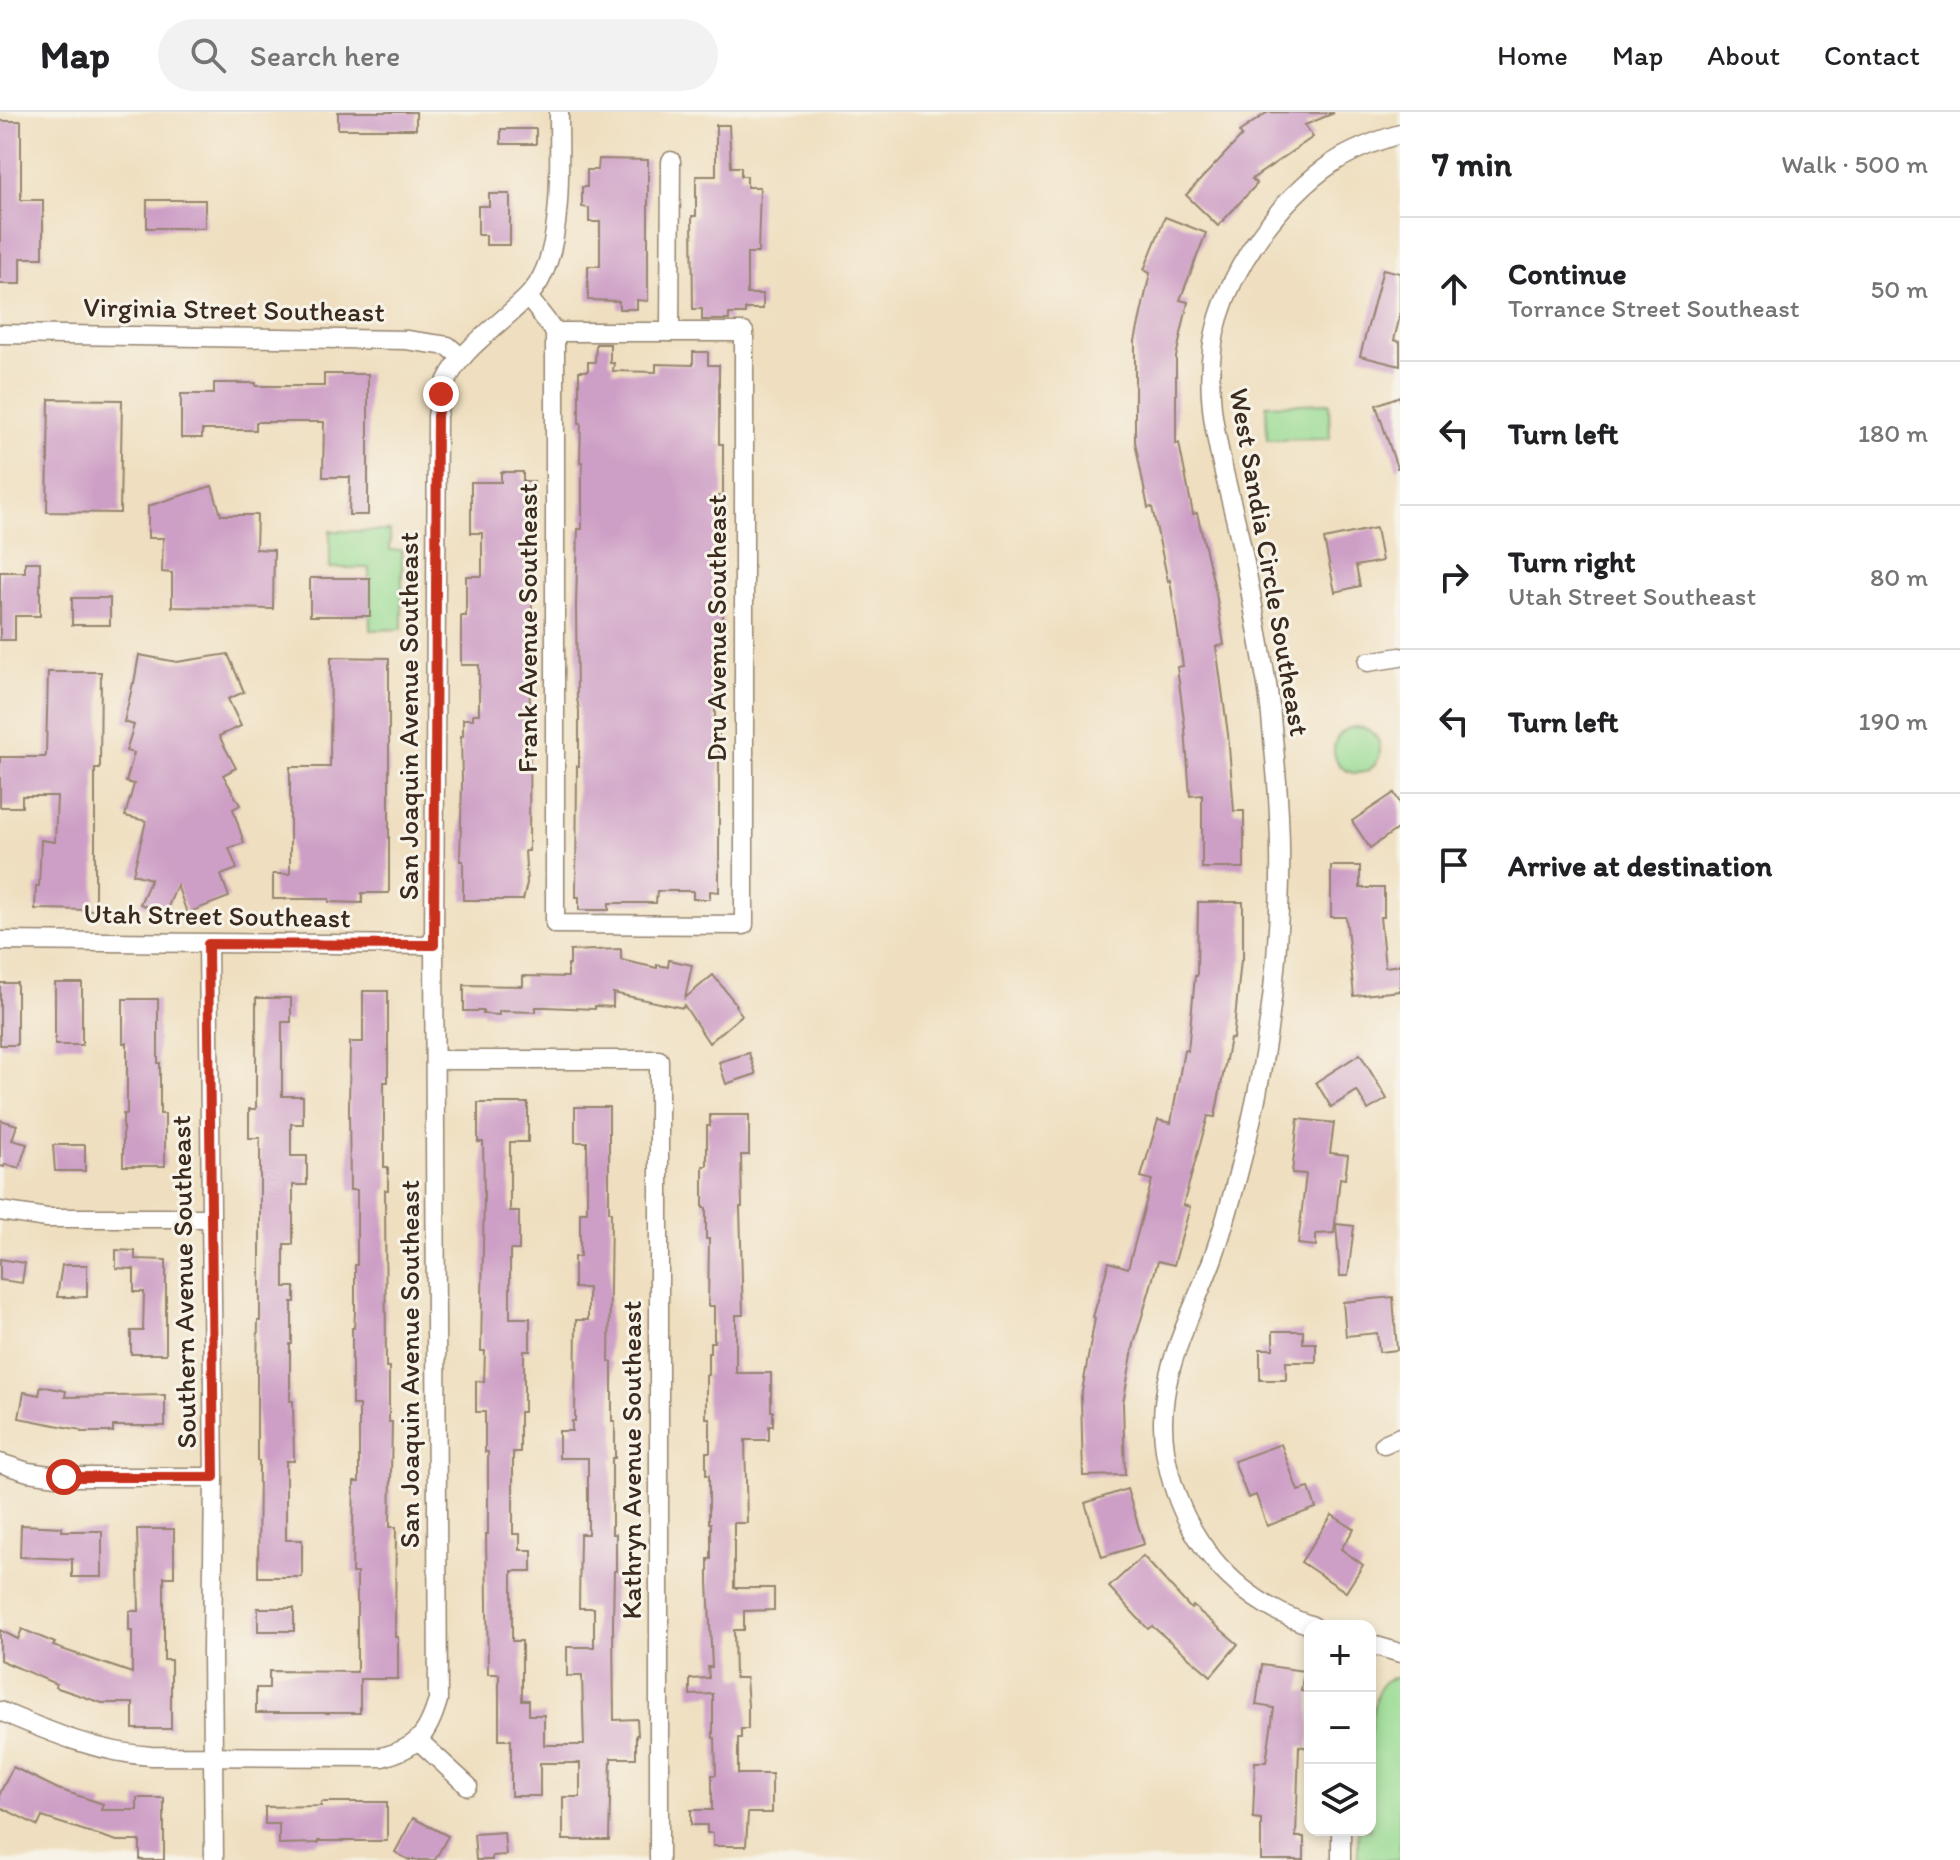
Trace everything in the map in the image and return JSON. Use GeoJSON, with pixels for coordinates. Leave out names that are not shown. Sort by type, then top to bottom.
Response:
{"type":"FeatureCollection","features":[{"type":"Feature","properties":{"kind":"street","name":"San Joaquin Avenue Southeast"},"geometry":{"type":"LineString","coordinates":[[418,1740],[431,1723],[438,1700],[434,945],[437,416],[441,394],[462,358],[528,297],[543,276],[556,218],[559,112]]}},
{"type":"Feature","properties":{"kind":"street","name":"West Sandia Circle Southeast"},"geometry":{"type":"LineString","coordinates":[[1304,1623],[1277,1613],[1246,1591],[1225,1573],[1200,1543],[1184,1515],[1169,1470],[1163,1433],[1162,1412],[1167,1379],[1217,1246],[1238,1174],[1262,1070],[1277,947],[1280,882],[1280,808],[1267,684],[1211,407],[1212,354],[1218,320],[1229,291],[1242,263],[1265,229],[1289,202],[1332,164],[1360,148],[1400,134]]}},
{"type":"Feature","properties":{"kind":"street"},"geometry":{"type":"LineString","coordinates":[[528,297],[555,332],[670,332],[671,161]]}},
{"type":"Feature","properties":{"kind":"street","name":"Frank Avenue Southeast"},"geometry":{"type":"LineString","coordinates":[[555,332],[555,924],[744,925]]}},
{"type":"Feature","properties":{"kind":"street","name":"Dru Avenue Southeast"},"geometry":{"type":"LineString","coordinates":[[670,332],[744,332],[744,925]]}},
{"type":"Feature","properties":{"kind":"street","name":"Virginia Street Southeast"},"geometry":{"type":"LineString","coordinates":[[0,334],[406,340],[448,346],[462,358]]}},
{"type":"Feature","properties":{"kind":"street"},"geometry":{"type":"LineString","coordinates":[[1368,662],[1400,657]]}},
{"type":"Feature","properties":{"kind":"street","name":"Utah Street Southeast"},"geometry":{"type":"LineString","coordinates":[[0,941],[434,945]]}},
{"type":"Feature","properties":{"kind":"street","name":"Southern Avenue Southeast"},"geometry":{"type":"LineString","coordinates":[[208,944],[214,1477],[214,1860]]}},
{"type":"Feature","properties":{"kind":"street","name":"Kathryn Avenue Southeast"},"geometry":{"type":"LineString","coordinates":[[435,1060],[659,1060],[659,1860]]}},
{"type":"Feature","properties":{"kind":"street"},"geometry":{"type":"LineString","coordinates":[[0,1211],[47,1218],[211,1218]]}},
{"type":"Feature","properties":{"kind":"street"},"geometry":{"type":"LineString","coordinates":[[0,1463],[28,1472],[64,1477],[214,1477]]}},
{"type":"Feature","properties":{"kind":"street"},"geometry":{"type":"LineString","coordinates":[[1376,1651],[1400,1653]]}},
{"type":"Feature","properties":{"kind":"street"},"geometry":{"type":"LineString","coordinates":[[0,1711],[88,1746],[122,1754],[382,1757],[401,1752],[418,1740],[468,1786]]}},
{"type":"Feature","properties":{"kind":"street"},"geometry":{"type":"LineString","coordinates":[[1341,1836],[1341,1860]]}},
{"type":"Feature","properties":{"kind":"green space"},"geometry":{"type":"Polygon","coordinates":[[[1329,403],[1330,439],[1267,440],[1266,405],[1329,403]]]}},
{"type":"Feature","properties":{"kind":"green space"},"geometry":{"type":"Polygon","coordinates":[[[330,531],[390,531],[390,550],[402,550],[402,629],[370,630],[369,568],[330,568],[330,531]]]}},
{"type":"Feature","properties":{"kind":"green space"},"geometry":{"type":"Polygon","coordinates":[[[1357,727],[1373,734],[1380,750],[1373,766],[1357,773],[1341,766],[1334,750],[1341,734],[1357,727]]]}},
{"type":"Feature","properties":{"kind":"green space"},"geometry":{"type":"Polygon","coordinates":[[[1400,1677],[1400,1860],[1358,1860],[1358,1836],[1376,1836],[1376,1699],[1388,1679],[1400,1677]]]}},
{"type":"Feature","properties":{"kind":"building"},"geometry":{"type":"Polygon","coordinates":[[[338,112],[416,112],[416,129],[338,129],[338,112]]]}},
{"type":"Feature","properties":{"kind":"building"},"geometry":{"type":"Polygon","coordinates":[[[1268,112],[1334,113],[1305,125],[1313,137],[1252,179],[1257,184],[1218,226],[1186,195],[1242,136],[1239,132],[1268,112]]]}},
{"type":"Feature","properties":{"kind":"building"},"geometry":{"type":"Polygon","coordinates":[[[0,121],[21,121],[21,200],[43,200],[43,258],[21,258],[21,284],[0,284],[0,121]]]}},
{"type":"Feature","properties":{"kind":"building"},"geometry":{"type":"Polygon","coordinates":[[[716,125],[729,125],[731,167],[741,167],[741,176],[747,176],[747,187],[760,187],[758,253],[747,253],[747,294],[763,294],[763,309],[745,309],[745,314],[729,314],[729,320],[702,320],[702,309],[693,309],[692,216],[696,216],[696,176],[716,176],[716,125]]]}},
{"type":"Feature","properties":{"kind":"building"},"geometry":{"type":"Polygon","coordinates":[[[501,129],[536,129],[536,144],[501,144],[501,129]]]}},
{"type":"Feature","properties":{"kind":"building"},"geometry":{"type":"Polygon","coordinates":[[[599,159],[648,160],[648,301],[637,300],[637,309],[619,309],[619,301],[588,300],[588,266],[600,266],[600,222],[589,222],[589,208],[582,207],[582,187],[587,187],[587,170],[598,170],[599,159]]]}},
{"type":"Feature","properties":{"kind":"building"},"geometry":{"type":"Polygon","coordinates":[[[489,194],[510,194],[510,245],[486,245],[486,235],[478,235],[478,206],[489,206],[489,194]]]}},
{"type":"Feature","properties":{"kind":"building"},"geometry":{"type":"Polygon","coordinates":[[[147,200],[205,200],[205,228],[147,228],[147,200]]]}},
{"type":"Feature","properties":{"kind":"building"},"geometry":{"type":"Polygon","coordinates":[[[1165,217],[1206,233],[1180,300],[1188,302],[1176,357],[1176,444],[1179,443],[1193,514],[1197,513],[1216,593],[1224,645],[1216,646],[1234,811],[1244,811],[1244,868],[1202,868],[1202,795],[1190,796],[1177,667],[1183,666],[1170,580],[1152,507],[1148,508],[1135,442],[1135,341],[1150,273],[1144,270],[1165,217]]]}},
{"type":"Feature","properties":{"kind":"building"},"geometry":{"type":"Polygon","coordinates":[[[1383,269],[1400,273],[1400,316],[1394,340],[1400,342],[1400,366],[1360,356],[1383,269]]]}},
{"type":"Feature","properties":{"kind":"building"},"geometry":{"type":"Polygon","coordinates":[[[596,344],[610,344],[613,371],[656,372],[656,364],[693,365],[693,352],[708,352],[708,365],[719,365],[719,444],[723,444],[723,496],[718,496],[718,563],[722,563],[723,654],[717,654],[715,662],[715,721],[719,721],[719,892],[710,891],[710,899],[693,899],[693,891],[657,891],[656,903],[609,903],[609,910],[579,910],[579,897],[576,897],[579,710],[576,606],[578,529],[582,529],[579,371],[588,371],[588,362],[595,362],[596,344]]]}},
{"type":"Feature","properties":{"kind":"building"},"geometry":{"type":"Polygon","coordinates":[[[324,374],[368,374],[368,515],[349,515],[350,477],[323,477],[324,422],[256,422],[256,430],[202,430],[202,438],[181,438],[181,394],[214,394],[214,383],[324,386],[324,374]]]}},
{"type":"Feature","properties":{"kind":"building"},"geometry":{"type":"Polygon","coordinates":[[[1400,396],[1400,468],[1397,468],[1376,405],[1400,396]]]}},
{"type":"Feature","properties":{"kind":"building"},"geometry":{"type":"Polygon","coordinates":[[[49,399],[122,400],[120,513],[47,512],[49,399]]]}},
{"type":"Feature","properties":{"kind":"building"},"geometry":{"type":"Polygon","coordinates":[[[501,472],[523,472],[523,481],[534,481],[533,534],[530,534],[532,614],[529,851],[525,851],[527,883],[523,900],[463,900],[463,861],[460,861],[461,736],[463,719],[473,719],[473,714],[479,714],[479,665],[461,665],[461,616],[466,616],[466,576],[482,576],[482,533],[471,533],[471,482],[501,482],[501,472]]]}},
{"type":"Feature","properties":{"kind":"building"},"geometry":{"type":"Polygon","coordinates":[[[212,486],[221,515],[257,515],[256,549],[274,550],[273,609],[172,607],[172,573],[162,572],[163,538],[148,538],[148,506],[212,486]]]}},
{"type":"Feature","properties":{"kind":"building"},"geometry":{"type":"Polygon","coordinates":[[[1376,528],[1382,561],[1356,566],[1360,586],[1335,592],[1324,539],[1376,528]]]}},
{"type":"Feature","properties":{"kind":"building"},"geometry":{"type":"Polygon","coordinates":[[[25,562],[40,562],[40,616],[15,616],[15,640],[0,640],[0,572],[25,572],[25,562]]]}},
{"type":"Feature","properties":{"kind":"building"},"geometry":{"type":"Polygon","coordinates":[[[310,578],[370,578],[370,616],[310,616],[310,578]]]}},
{"type":"Feature","properties":{"kind":"building"},"geometry":{"type":"Polygon","coordinates":[[[72,598],[110,598],[110,625],[72,625],[72,598]]]}},
{"type":"Feature","properties":{"kind":"building"},"geometry":{"type":"Polygon","coordinates":[[[228,654],[244,692],[228,699],[241,726],[219,736],[236,768],[223,775],[240,805],[233,809],[244,843],[229,848],[237,869],[221,875],[229,897],[187,913],[177,885],[165,914],[140,904],[151,879],[133,874],[146,821],[125,816],[134,784],[126,782],[134,753],[126,751],[134,725],[124,722],[139,655],[177,662],[228,654]]]}},
{"type":"Feature","properties":{"kind":"building"},"geometry":{"type":"Polygon","coordinates":[[[331,657],[389,658],[389,893],[362,893],[362,903],[329,902],[329,899],[273,899],[273,874],[290,874],[290,767],[330,767],[331,657]]]}},
{"type":"Feature","properties":{"kind":"building"},"geometry":{"type":"Polygon","coordinates":[[[48,672],[101,672],[100,769],[95,769],[95,910],[35,909],[41,840],[55,842],[57,796],[22,796],[22,807],[0,807],[0,757],[46,755],[48,672]]]}},
{"type":"Feature","properties":{"kind":"building"},"geometry":{"type":"Polygon","coordinates":[[[1394,793],[1400,803],[1400,827],[1370,848],[1352,821],[1394,793]]]}},
{"type":"Feature","properties":{"kind":"building"},"geometry":{"type":"Polygon","coordinates":[[[1331,866],[1360,866],[1360,888],[1384,888],[1384,917],[1380,917],[1385,967],[1400,965],[1400,991],[1354,996],[1346,917],[1331,917],[1331,866]]]}},
{"type":"Feature","properties":{"kind":"building"},"geometry":{"type":"Polygon","coordinates":[[[1198,902],[1243,902],[1243,960],[1233,1039],[1230,1038],[1215,1117],[1208,1116],[1183,1205],[1190,1207],[1174,1265],[1158,1261],[1134,1344],[1123,1403],[1125,1475],[1083,1476],[1081,1397],[1093,1317],[1109,1262],[1128,1268],[1152,1180],[1141,1177],[1158,1120],[1171,1123],[1184,1050],[1188,1051],[1197,976],[1198,902]]]}},
{"type":"Feature","properties":{"kind":"building"},"geometry":{"type":"Polygon","coordinates":[[[621,949],[621,960],[657,968],[657,965],[668,967],[669,960],[692,965],[685,998],[713,975],[742,1015],[709,1043],[684,1005],[683,1008],[613,993],[613,1007],[536,1007],[536,1012],[499,1011],[499,1015],[464,1011],[464,985],[523,986],[523,976],[568,977],[570,951],[621,949]]]}},
{"type":"Feature","properties":{"kind":"building"},"geometry":{"type":"Polygon","coordinates":[[[0,983],[17,983],[17,1045],[0,1045],[0,983]]]}},
{"type":"Feature","properties":{"kind":"building"},"geometry":{"type":"Polygon","coordinates":[[[55,983],[82,983],[82,1045],[55,1045],[55,983]]]}},
{"type":"Feature","properties":{"kind":"building"},"geometry":{"type":"Polygon","coordinates":[[[363,991],[388,991],[388,1082],[384,1082],[384,1167],[388,1167],[388,1190],[385,1190],[386,1367],[389,1367],[389,1422],[392,1422],[390,1527],[396,1527],[395,1637],[398,1637],[398,1679],[360,1679],[360,1713],[256,1713],[256,1688],[269,1688],[269,1671],[357,1672],[357,1573],[352,1573],[354,1482],[359,1482],[359,1405],[352,1405],[352,1328],[357,1265],[357,1190],[350,1190],[349,1108],[350,1042],[363,1042],[363,991]]]}},
{"type":"Feature","properties":{"kind":"building"},"geometry":{"type":"Polygon","coordinates":[[[256,998],[291,998],[291,1022],[282,1022],[282,1096],[303,1096],[303,1124],[291,1124],[291,1156],[307,1156],[307,1185],[293,1185],[293,1244],[284,1244],[284,1287],[295,1287],[290,1344],[294,1461],[286,1461],[286,1540],[302,1540],[302,1577],[258,1577],[260,1138],[249,1138],[249,1109],[256,1109],[256,998]]]}},
{"type":"Feature","properties":{"kind":"building"},"geometry":{"type":"Polygon","coordinates":[[[123,999],[158,999],[160,1114],[165,1114],[165,1166],[123,1166],[127,1043],[123,1043],[123,999]]]}},
{"type":"Feature","properties":{"kind":"building"},"geometry":{"type":"Polygon","coordinates":[[[749,1053],[756,1074],[726,1084],[719,1062],[749,1053]]]}},
{"type":"Feature","properties":{"kind":"building"},"geometry":{"type":"Polygon","coordinates":[[[1360,1054],[1387,1099],[1368,1110],[1357,1091],[1331,1107],[1316,1082],[1360,1054]]]}},
{"type":"Feature","properties":{"kind":"building"},"geometry":{"type":"Polygon","coordinates":[[[478,1103],[528,1103],[528,1142],[510,1142],[510,1211],[519,1211],[519,1250],[510,1250],[510,1318],[530,1318],[530,1351],[524,1351],[524,1412],[520,1412],[520,1452],[513,1452],[513,1534],[520,1534],[520,1550],[532,1550],[532,1571],[512,1571],[512,1641],[522,1641],[522,1700],[529,1700],[529,1715],[544,1715],[544,1745],[584,1745],[582,1676],[567,1676],[567,1647],[594,1647],[594,1608],[579,1608],[580,1534],[588,1534],[588,1458],[559,1458],[559,1431],[572,1431],[572,1421],[575,1421],[576,1320],[588,1320],[588,1288],[574,1288],[574,1257],[580,1257],[580,1212],[587,1212],[587,1142],[575,1142],[575,1107],[609,1107],[609,1362],[612,1362],[612,1421],[615,1421],[612,1534],[616,1534],[614,1720],[637,1719],[638,1735],[636,1758],[611,1758],[609,1840],[563,1840],[563,1797],[580,1797],[580,1763],[540,1763],[540,1796],[511,1796],[511,1740],[499,1740],[499,1674],[488,1674],[488,1452],[485,1452],[485,1412],[476,1412],[476,1381],[484,1382],[485,1351],[481,1351],[484,1195],[483,1142],[478,1142],[478,1103]]]}},
{"type":"Feature","properties":{"kind":"building"},"geometry":{"type":"Polygon","coordinates":[[[710,1115],[749,1115],[749,1155],[741,1155],[743,1315],[736,1315],[736,1373],[771,1373],[773,1411],[769,1440],[745,1440],[747,1523],[734,1523],[734,1588],[774,1588],[774,1610],[744,1611],[744,1630],[734,1630],[735,1678],[746,1678],[748,1706],[748,1729],[741,1729],[741,1738],[738,1738],[738,1774],[772,1774],[772,1813],[748,1813],[746,1846],[713,1846],[713,1833],[707,1833],[707,1825],[691,1825],[691,1810],[712,1810],[712,1775],[716,1775],[713,1694],[690,1695],[690,1679],[709,1678],[708,1667],[712,1667],[708,1582],[711,1523],[709,1475],[706,1475],[710,1418],[706,1418],[706,1375],[710,1342],[714,1342],[714,1306],[708,1306],[709,1239],[706,1239],[706,1208],[703,1208],[703,1166],[707,1166],[710,1115]]]}},
{"type":"Feature","properties":{"kind":"building"},"geometry":{"type":"Polygon","coordinates":[[[1298,1119],[1334,1123],[1330,1153],[1348,1155],[1345,1179],[1340,1178],[1334,1233],[1316,1234],[1316,1246],[1298,1244],[1306,1174],[1292,1173],[1298,1119]]]}},
{"type":"Feature","properties":{"kind":"building"},"geometry":{"type":"Polygon","coordinates":[[[0,1120],[17,1125],[12,1140],[27,1144],[19,1168],[5,1164],[4,1167],[0,1166],[0,1120]]]}},
{"type":"Feature","properties":{"kind":"building"},"geometry":{"type":"Polygon","coordinates":[[[53,1145],[85,1145],[85,1171],[55,1171],[53,1145]]]}},
{"type":"Feature","properties":{"kind":"building"},"geometry":{"type":"Polygon","coordinates":[[[1336,1224],[1354,1226],[1348,1276],[1340,1276],[1336,1224]]]}},
{"type":"Feature","properties":{"kind":"building"},"geometry":{"type":"Polygon","coordinates":[[[116,1250],[135,1251],[135,1259],[166,1260],[166,1354],[131,1354],[131,1331],[143,1331],[144,1292],[134,1292],[134,1269],[116,1268],[116,1250]]]}},
{"type":"Feature","properties":{"kind":"building"},"geometry":{"type":"Polygon","coordinates":[[[0,1259],[25,1263],[22,1283],[0,1280],[0,1259]]]}},
{"type":"Feature","properties":{"kind":"building"},"geometry":{"type":"Polygon","coordinates":[[[62,1265],[87,1265],[87,1297],[57,1297],[62,1265]]]}},
{"type":"Feature","properties":{"kind":"building"},"geometry":{"type":"Polygon","coordinates":[[[1393,1297],[1397,1350],[1379,1352],[1377,1333],[1346,1336],[1343,1302],[1393,1297]]]}},
{"type":"Feature","properties":{"kind":"building"},"geometry":{"type":"Polygon","coordinates":[[[1273,1331],[1303,1331],[1303,1343],[1316,1343],[1316,1362],[1286,1362],[1286,1380],[1260,1380],[1260,1349],[1273,1349],[1273,1331]]]}},
{"type":"Feature","properties":{"kind":"building"},"geometry":{"type":"Polygon","coordinates":[[[41,1386],[66,1391],[65,1397],[165,1395],[165,1426],[113,1426],[113,1432],[81,1432],[19,1418],[24,1392],[39,1395],[41,1386]]]}},
{"type":"Feature","properties":{"kind":"building"},"geometry":{"type":"Polygon","coordinates":[[[1281,1444],[1298,1491],[1309,1488],[1316,1508],[1267,1526],[1256,1495],[1248,1498],[1234,1461],[1281,1444]]]}},
{"type":"Feature","properties":{"kind":"building"},"geometry":{"type":"Polygon","coordinates":[[[1127,1489],[1144,1544],[1102,1557],[1085,1503],[1127,1489]]]}},
{"type":"Feature","properties":{"kind":"building"},"geometry":{"type":"Polygon","coordinates":[[[1332,1515],[1354,1529],[1341,1549],[1363,1565],[1346,1592],[1301,1562],[1332,1515]]]}},
{"type":"Feature","properties":{"kind":"building"},"geometry":{"type":"Polygon","coordinates":[[[21,1525],[62,1527],[62,1531],[102,1531],[102,1577],[72,1577],[72,1559],[20,1557],[21,1525]]]}},
{"type":"Feature","properties":{"kind":"building"},"geometry":{"type":"Polygon","coordinates":[[[137,1529],[174,1529],[174,1577],[164,1577],[164,1660],[171,1660],[171,1729],[133,1729],[133,1703],[102,1703],[55,1687],[56,1684],[0,1660],[0,1630],[18,1639],[22,1629],[55,1643],[53,1646],[132,1673],[129,1611],[139,1611],[137,1529]]]}},
{"type":"Feature","properties":{"kind":"building"},"geometry":{"type":"Polygon","coordinates":[[[1143,1556],[1191,1609],[1193,1606],[1238,1644],[1211,1676],[1152,1626],[1148,1629],[1109,1587],[1143,1556]]]}},
{"type":"Feature","properties":{"kind":"building"},"geometry":{"type":"Polygon","coordinates":[[[258,1608],[294,1608],[294,1631],[258,1631],[258,1608]]]}},
{"type":"Feature","properties":{"kind":"building"},"geometry":{"type":"Polygon","coordinates":[[[1262,1665],[1304,1671],[1301,1691],[1304,1691],[1304,1747],[1299,1746],[1296,1837],[1304,1837],[1304,1860],[1261,1860],[1261,1819],[1253,1818],[1255,1762],[1266,1762],[1274,1708],[1256,1705],[1262,1665]]]}},
{"type":"Feature","properties":{"kind":"building"},"geometry":{"type":"Polygon","coordinates":[[[13,1767],[58,1789],[103,1804],[101,1810],[137,1810],[137,1798],[164,1798],[164,1860],[140,1860],[140,1841],[117,1841],[42,1817],[38,1826],[0,1807],[0,1793],[13,1767]]]}},
{"type":"Feature","properties":{"kind":"building"},"geometry":{"type":"Polygon","coordinates":[[[321,1802],[387,1802],[387,1841],[279,1844],[279,1824],[265,1824],[265,1807],[321,1806],[321,1802]]]}},
{"type":"Feature","properties":{"kind":"building"},"geometry":{"type":"Polygon","coordinates":[[[413,1818],[448,1836],[435,1860],[409,1860],[395,1852],[413,1818]]]}},
{"type":"Feature","properties":{"kind":"building"},"geometry":{"type":"Polygon","coordinates":[[[504,1832],[506,1855],[492,1856],[492,1860],[476,1860],[474,1834],[504,1832]]]}},
{"type":"Feature","properties":{"kind":"route"},"geometry":{"type":"LineString","coordinates":[[64,1477],[214,1477],[208,944],[434,945],[437,416],[441,394]]}}]}
